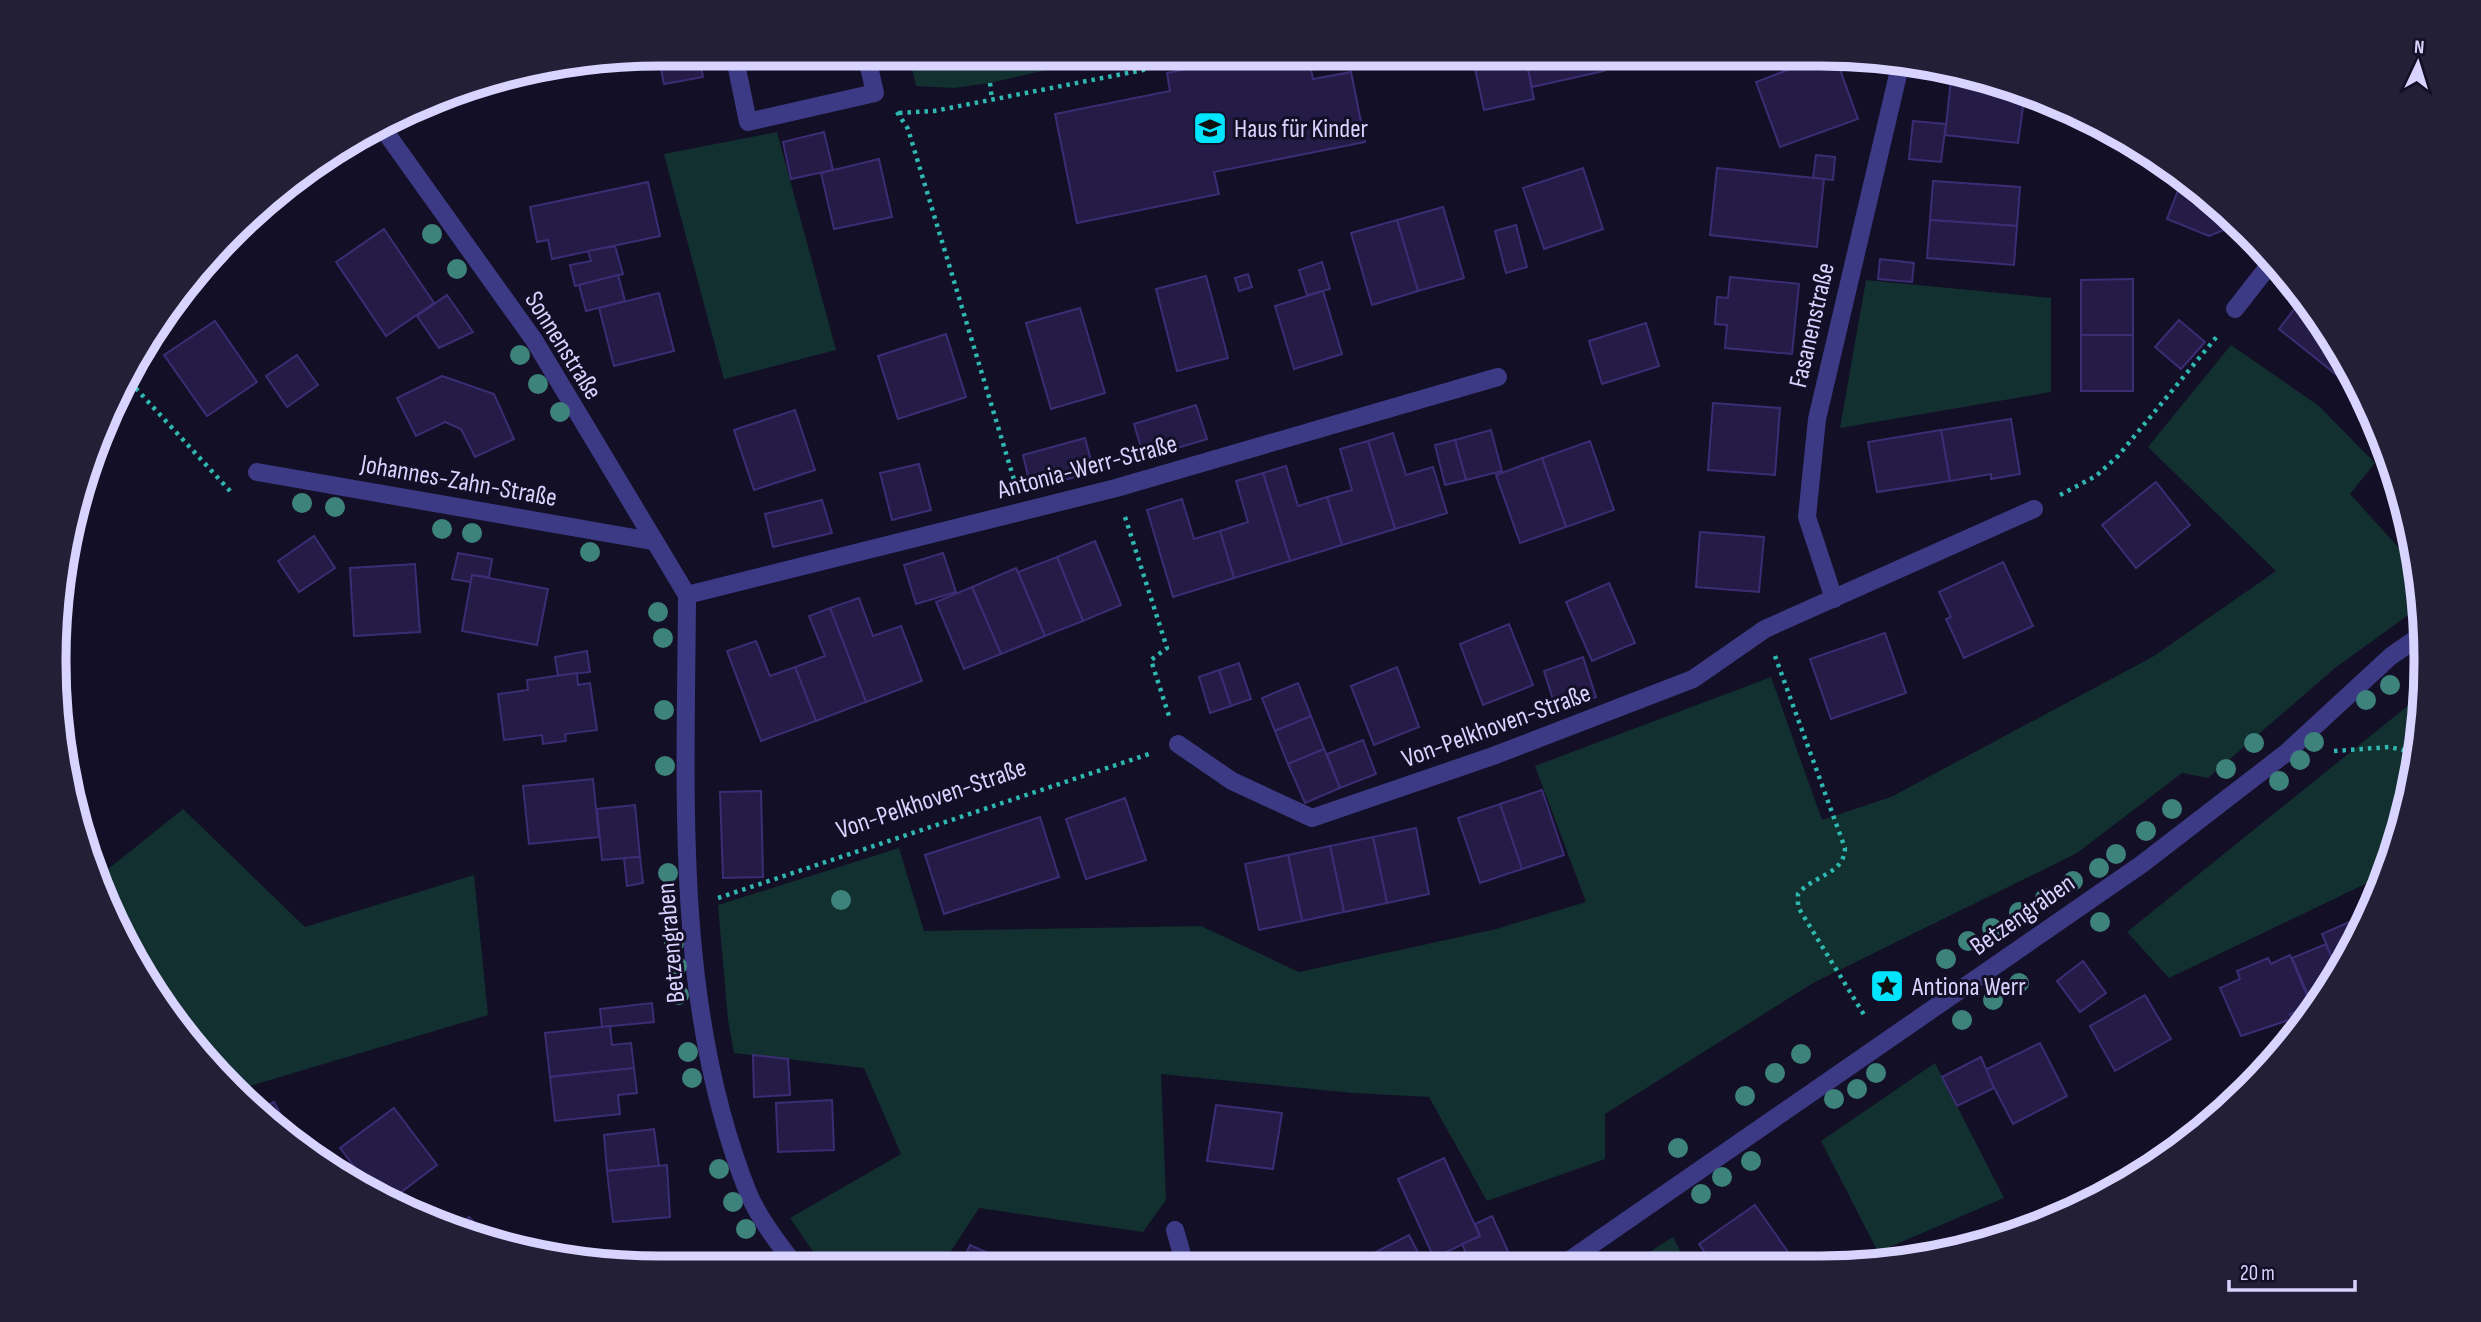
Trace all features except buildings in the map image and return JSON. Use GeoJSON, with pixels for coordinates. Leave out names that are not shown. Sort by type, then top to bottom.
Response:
{"type":"FeatureCollection","features":[{"type":"Feature","properties":{"kind":"street"},"geometry":{"type":"LineString","coordinates":[[736,66],[748,122],[875,93],[869,66]]}},
{"type":"Feature","properties":{"kind":"street","name":"Fasanenstraße"},"geometry":{"type":"LineString","coordinates":[[1834,599],[1807,517],[1817,419],[1899,72]]}},
{"type":"Feature","properties":{"kind":"street","name":"Sonnenstraße"},"geometry":{"type":"LineString","coordinates":[[387,134],[534,340],[652,541],[687,595]]}},
{"type":"Feature","properties":{"kind":"street"},"geometry":{"type":"LineString","coordinates":[[2235,309],[2267,269]]}},
{"type":"Feature","properties":{"kind":"street","name":"Antonia-Werr-Straße"},"geometry":{"type":"LineString","coordinates":[[687,595],[1116,488],[1498,377]]}},
{"type":"Feature","properties":{"kind":"street","name":"Johannes-Zahn-Straße"},"geometry":{"type":"LineString","coordinates":[[257,472],[652,541]]}},
{"type":"Feature","properties":{"kind":"street","name":"Von-Pelkhoven-Straße"},"geometry":{"type":"LineString","coordinates":[[1178,744],[1232,781],[1311,818],[1493,756],[1693,679],[1765,629],[2034,509]]}},
{"type":"Feature","properties":{"kind":"street","name":"Betzengraben"},"geometry":{"type":"LineString","coordinates":[[687,595],[686,777],[697,985],[716,1092],[750,1197],[789,1256]]}},
{"type":"Feature","properties":{"kind":"street","name":"Betzengraben"},"geometry":{"type":"LineString","coordinates":[[1575,1256],[2142,864],[2286,753],[2391,656],[2413,641]]}},
{"type":"Feature","properties":{"kind":"street"},"geometry":{"type":"LineString","coordinates":[[1175,1230],[1182,1256]]}},
{"type":"Feature","properties":{"kind":"path"},"geometry":{"type":"LineString","coordinates":[[899,113],[934,111],[1143,70],[1149,66]]}},
{"type":"Feature","properties":{"kind":"path"},"geometry":{"type":"LineString","coordinates":[[990,83],[992,100]]}},
{"type":"Feature","properties":{"kind":"path"},"geometry":{"type":"LineString","coordinates":[[875,93],[899,113],[908,129],[1025,510]]}},
{"type":"Feature","properties":{"kind":"path"},"geometry":{"type":"LineString","coordinates":[[2034,509],[2096,476],[2118,456],[2208,350],[2235,309]]}},
{"type":"Feature","properties":{"kind":"path"},"geometry":{"type":"LineString","coordinates":[[134,386],[233,494],[250,503],[257,472]]}},
{"type":"Feature","properties":{"kind":"path"},"geometry":{"type":"LineString","coordinates":[[1116,488],[1167,648],[1151,660],[1178,744]]}},
{"type":"Feature","properties":{"kind":"path"},"geometry":{"type":"LineString","coordinates":[[1765,629],[1845,848],[1845,859],[1839,868],[1806,884],[1798,894],[1798,907],[1883,1042]]}},
{"type":"Feature","properties":{"kind":"path","name":"Von-Pelkhoven-Straße"},"geometry":{"type":"LineString","coordinates":[[691,907],[1178,744]]}},
{"type":"Feature","properties":{"kind":"path"},"geometry":{"type":"LineString","coordinates":[[2286,753],[2389,747],[2407,751]]}},
{"type":"Feature","properties":{"kind":"green space"},"geometry":{"type":"Polygon","coordinates":[[[911,66],[1063,66],[990,83],[954,88],[916,86],[911,66]]]}},
{"type":"Feature","properties":{"kind":"green space"},"geometry":{"type":"Polygon","coordinates":[[[777,132],[836,350],[724,379],[664,154],[777,132]]]}},
{"type":"Feature","properties":{"kind":"green space"},"geometry":{"type":"Polygon","coordinates":[[[1866,280],[2051,298],[2051,392],[1840,428],[1866,280]]]}},
{"type":"Feature","properties":{"kind":"green space"},"geometry":{"type":"Polygon","coordinates":[[[2231,345],[2319,406],[2375,463],[2350,494],[2404,554],[2412,612],[2335,668],[2208,778],[2182,773],[2077,853],[1813,983],[1605,1114],[1605,1159],[1487,1201],[1429,1097],[1353,1093],[1161,1074],[1166,1200],[1143,1232],[979,1208],[948,1256],[816,1256],[790,1218],[901,1154],[864,1068],[734,1053],[728,1020],[718,905],[899,848],[924,931],[1201,926],[1299,972],[1496,929],[1586,902],[1535,766],[1771,677],[1822,820],[1891,797],[2154,656],[2276,571],[2148,447],[2231,345]]]}},
{"type":"Feature","properties":{"kind":"green space"},"geometry":{"type":"Polygon","coordinates":[[[2413,702],[2403,777],[2383,852],[2372,881],[2169,978],[2127,932],[2413,702]]]}},
{"type":"Feature","properties":{"kind":"green space"},"geometry":{"type":"Polygon","coordinates":[[[183,809],[305,927],[474,875],[488,1015],[247,1087],[214,1053],[167,991],[128,924],[105,871],[183,809]]]}},
{"type":"Feature","properties":{"kind":"green space"},"geometry":{"type":"Polygon","coordinates":[[[1935,1063],[2004,1198],[1878,1252],[1821,1141],[1935,1063]]]}},
{"type":"Feature","properties":{"kind":"green space"},"geometry":{"type":"Polygon","coordinates":[[[1673,1237],[1682,1256],[1643,1256],[1673,1237]]]}},
{"type":"Feature","properties":{"kind":"place","name":"Haus für Kinder"},"geometry":{"type":"Point","coordinates":[1210,128]}},
{"type":"Feature","properties":{"kind":"place","name":"Antiona Werr"},"geometry":{"type":"Point","coordinates":[1887,986]}}]}
